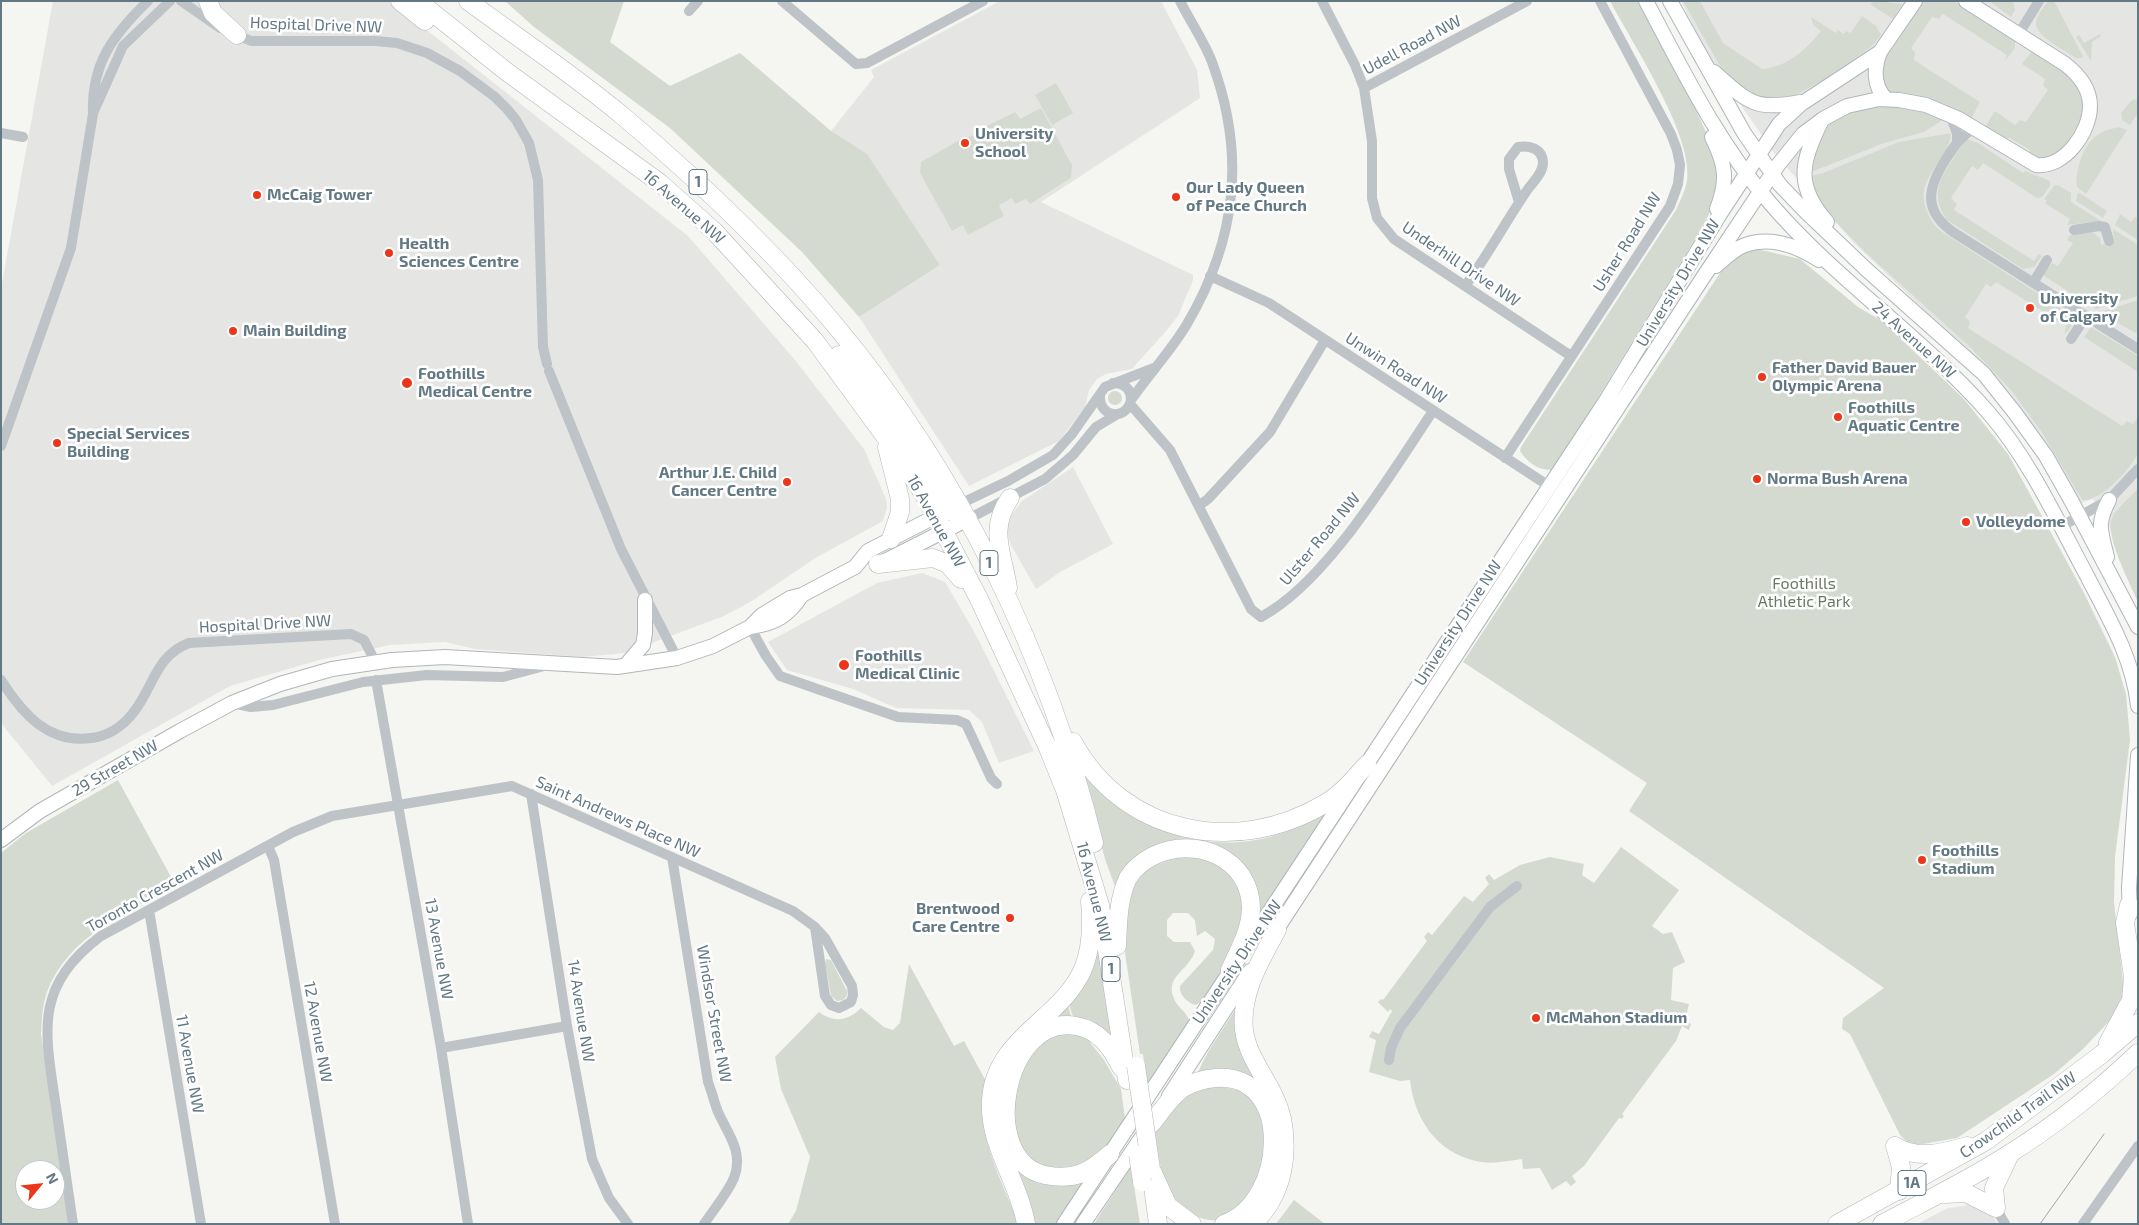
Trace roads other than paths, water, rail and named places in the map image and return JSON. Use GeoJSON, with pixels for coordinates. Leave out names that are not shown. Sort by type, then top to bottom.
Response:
{"type":"FeatureCollection","features":[{"type":"Feature","properties":{"kind":"highway"},"geometry":{"type":"LineString","coordinates":[[208,1],[213,12],[238,35]]}},
{"type":"Feature","properties":{"kind":"highway"},"geometry":{"type":"LineString","coordinates":[[400,1],[465,50],[507,72]]}},
{"type":"Feature","properties":{"kind":"highway","name":"16 Avenue NW"},"geometry":{"type":"LineString","coordinates":[[418,1],[507,72],[660,183],[714,232],[815,341],[900,457],[951,516],[979,599],[1051,755],[1087,859],[1100,905],[1132,1073]]}},
{"type":"Feature","properties":{"kind":"highway","name":"16 Avenue NW"},"geometry":{"type":"LineString","coordinates":[[468,1],[622,115],[697,181],[771,253],[836,326],[867,365],[951,516],[1011,606],[1058,718],[1090,828],[1117,946],[1146,1176],[1148,1224]]}},
{"type":"Feature","properties":{"kind":"highway"},"geometry":{"type":"LineString","coordinates":[[660,183],[686,198],[727,229],[806,313],[876,400],[951,516]]}},
{"type":"Feature","properties":{"kind":"highway"},"geometry":{"type":"LineString","coordinates":[[872,418],[886,446],[900,499],[900,512],[891,539]]}},
{"type":"Feature","properties":{"kind":"highway"},"geometry":{"type":"LineString","coordinates":[[1010,498],[999,516],[997,527],[1011,606]]}},
{"type":"Feature","properties":{"kind":"highway"},"geometry":{"type":"LineString","coordinates":[[878,564],[922,558],[940,560],[948,564],[979,599]]}},
{"type":"Feature","properties":{"kind":"highway"},"geometry":{"type":"LineString","coordinates":[[1058,718],[1090,769],[1117,797],[1138,811],[1170,825],[1199,830],[1221,832],[1249,830],[1269,826],[1296,816],[1326,803],[1348,786],[1367,764]]}},
{"type":"Feature","properties":{"kind":"highway"},"geometry":{"type":"LineString","coordinates":[[1117,946],[1120,905],[1125,885],[1133,871],[1142,861],[1161,852],[1182,847],[1201,848],[1214,852],[1237,871],[1248,894],[1251,908],[1250,924],[1230,970]]}},
{"type":"Feature","properties":{"kind":"highway"},"geometry":{"type":"LineString","coordinates":[[1026,1224],[996,1138],[991,1100],[996,1078],[1005,1058],[1028,1030],[1064,997],[1083,969],[1092,928],[1087,859]]}},
{"type":"Feature","properties":{"kind":"highway"},"geometry":{"type":"LineString","coordinates":[[2102,1054],[2131,1000],[2132,977],[2126,924],[2133,906]]}},
{"type":"Feature","properties":{"kind":"highway"},"geometry":{"type":"LineString","coordinates":[[1254,1224],[1272,1199],[1281,1170],[1285,1139],[1281,1111],[1245,1036],[1245,1005],[1254,974],[1277,930]]}},
{"type":"Feature","properties":{"kind":"highway","name":"Crowchild Trail NW"},"geometry":{"type":"LineString","coordinates":[[1837,1224],[1899,1191],[1986,1140],[2102,1054],[2138,1023]]}},
{"type":"Feature","properties":{"kind":"highway"},"geometry":{"type":"LineString","coordinates":[[1110,1154],[1093,1169],[1081,1174],[1056,1177],[1041,1174],[1030,1168],[1020,1159],[1012,1145],[1007,1128],[1006,1111],[1009,1082],[1020,1056],[1034,1040],[1053,1028],[1072,1026],[1086,1028],[1106,1042],[1132,1073]]}},
{"type":"Feature","properties":{"kind":"highway","name":"Crowchild Trail NW"},"geometry":{"type":"LineString","coordinates":[[1882,1224],[1940,1194],[2010,1154],[2119,1071],[2138,1052]]}},
{"type":"Feature","properties":{"kind":"highway"},"geometry":{"type":"LineString","coordinates":[[2119,1071],[2138,1064]]}},
{"type":"Feature","properties":{"kind":"highway"},"geometry":{"type":"LineString","coordinates":[[1152,1122],[1182,1089],[1196,1081],[1230,1078],[1251,1088],[1261,1097],[1271,1121],[1274,1145],[1270,1166],[1263,1186],[1248,1210],[1240,1217],[1224,1224]]}},
{"type":"Feature","properties":{"kind":"highway"},"geometry":{"type":"LineString","coordinates":[[1899,1191],[1901,1167],[1895,1146],[1905,1152],[1931,1154],[1986,1140]]}},
{"type":"Feature","properties":{"kind":"highway"},"geometry":{"type":"LineString","coordinates":[[1996,1208],[1994,1188],[2010,1154]]}},
{"type":"Feature","properties":{"kind":"highway"},"geometry":{"type":"LineString","coordinates":[[1146,1176],[1168,1206],[1192,1224]]}},
{"type":"Feature","properties":{"kind":"highway","name":"16 Avenue NW"},"geometry":{"type":"LineString","coordinates":[[1146,1176],[1158,1224]]}},
{"type":"Feature","properties":{"kind":"highway"},"geometry":{"type":"LineString","coordinates":[[1940,1194],[1966,1193],[1996,1208]]}},
{"type":"Feature","properties":{"kind":"street"},"geometry":{"type":"LineString","coordinates":[[1,446],[71,248],[93,114],[92,93],[97,72],[105,53],[118,31],[148,1]]}},
{"type":"Feature","properties":{"kind":"street"},"geometry":{"type":"LineString","coordinates":[[93,114],[123,46],[170,1]]}},
{"type":"Feature","properties":{"kind":"street","name":"Hospital Drive NW"},"geometry":{"type":"LineString","coordinates":[[181,1],[217,27],[250,41],[375,41],[397,43],[427,53],[460,71],[495,97],[516,120],[529,143],[538,180],[544,347],[548,368],[592,484],[646,600],[677,658]]}},
{"type":"Feature","properties":{"kind":"street"},"geometry":{"type":"LineString","coordinates":[[690,11],[698,1]]}},
{"type":"Feature","properties":{"kind":"street"},"geometry":{"type":"LineString","coordinates":[[782,1],[856,64],[867,63],[983,1]]}},
{"type":"Feature","properties":{"kind":"street"},"geometry":{"type":"LineString","coordinates":[[951,516],[1010,498],[1052,473],[1070,457],[1096,427],[1125,412],[1154,368],[1164,358],[1187,324],[1210,276],[1222,245],[1232,198],[1230,128],[1211,60],[1180,1]]}},
{"type":"Feature","properties":{"kind":"street","name":"Underhill Drive NW"},"geometry":{"type":"LineString","coordinates":[[1322,1],[1355,65],[1364,88],[1372,141],[1372,198],[1377,218],[1394,239],[1571,356]]}},
{"type":"Feature","properties":{"kind":"street","name":"Udell Road NW"},"geometry":{"type":"LineString","coordinates":[[1364,88],[1527,1]]}},
{"type":"Feature","properties":{"kind":"street","name":"Usher Road NW"},"geometry":{"type":"LineString","coordinates":[[1505,458],[1670,206],[1678,184],[1680,165],[1671,134],[1600,1]]}},
{"type":"Feature","properties":{"kind":"street","name":"24 Avenue NW"},"geometry":{"type":"LineString","coordinates":[[1646,1],[1721,137],[1761,192],[1779,213],[1844,277],[1950,372],[1989,414],[2020,455],[2122,645],[2133,679],[2138,706]]}},
{"type":"Feature","properties":{"kind":"street","name":"24 Avenue NW"},"geometry":{"type":"LineString","coordinates":[[1670,1],[1704,63],[1759,156],[1772,174],[1806,212],[1867,270],[1984,374],[2015,413],[2046,456],[2138,628]]}},
{"type":"Feature","properties":{"kind":"street","name":"University Drive NW"},"geometry":{"type":"LineString","coordinates":[[1064,1224],[1607,399],[1710,231],[1779,124],[1805,101],[1880,52],[1915,1]]}},
{"type":"Feature","properties":{"kind":"street","name":"University Drive NW"},"geometry":{"type":"LineString","coordinates":[[1083,1224],[1152,1122],[1704,276],[1772,174],[1803,134],[1823,119],[1857,103],[1886,99],[1917,103],[1950,115],[1975,128],[2027,161],[2044,166],[2066,156],[2085,128],[2090,105],[2084,84],[2071,69],[1966,1]]}},
{"type":"Feature","properties":{"kind":"street"},"geometry":{"type":"LineString","coordinates":[[2018,35],[2039,1]]}},
{"type":"Feature","properties":{"kind":"street","name":"University Drive NW"},"geometry":{"type":"LineString","coordinates":[[1880,52],[1876,78],[1880,92],[1886,99]]}},
{"type":"Feature","properties":{"kind":"street"},"geometry":{"type":"LineString","coordinates":[[1704,63],[1732,90],[1744,98],[1764,105],[1778,106],[1805,101]]}},
{"type":"Feature","properties":{"kind":"street"},"geometry":{"type":"LineString","coordinates":[[1684,72],[1719,150],[1725,171],[1725,188],[1710,231]]}},
{"type":"Feature","properties":{"kind":"street"},"geometry":{"type":"LineString","coordinates":[[1950,115],[1957,133],[1957,142]]}},
{"type":"Feature","properties":{"kind":"street"},"geometry":{"type":"LineString","coordinates":[[1823,119],[1806,156],[1804,175],[1807,191],[1817,211],[1867,270]]}},
{"type":"Feature","properties":{"kind":"street"},"geometry":{"type":"LineString","coordinates":[[1975,128],[1957,142],[1933,180],[1931,198],[1935,212],[1948,229],[2086,316],[2136,345]]}},
{"type":"Feature","properties":{"kind":"street"},"geometry":{"type":"LineString","coordinates":[[1,134],[23,137]]}},
{"type":"Feature","properties":{"kind":"street"},"geometry":{"type":"LineString","coordinates":[[1465,286],[1519,202],[1541,172],[1543,163],[1539,152],[1532,147],[1518,147],[1508,159],[1509,169],[1519,202]]}},
{"type":"Feature","properties":{"kind":"street"},"geometry":{"type":"LineString","coordinates":[[2074,230],[2099,226],[2105,227],[2109,241]]}},
{"type":"Feature","properties":{"kind":"street"},"geometry":{"type":"LineString","coordinates":[[1704,276],[1736,250],[1746,245],[1778,242],[1803,251],[1844,277]]}},
{"type":"Feature","properties":{"kind":"street"},"geometry":{"type":"LineString","coordinates":[[2033,283],[2047,260]]}},
{"type":"Feature","properties":{"kind":"street","name":"Unwin Road NW"},"geometry":{"type":"LineString","coordinates":[[1210,276],[1268,303],[1560,494]]}},
{"type":"Feature","properties":{"kind":"street"},"geometry":{"type":"LineString","coordinates":[[2071,339],[2086,316]]}},
{"type":"Feature","properties":{"kind":"street"},"geometry":{"type":"LineString","coordinates":[[1200,505],[1208,499],[1270,432],[1325,340]]}},
{"type":"Feature","properties":{"kind":"street"},"geometry":{"type":"LineString","coordinates":[[951,516],[1053,455],[1072,434],[1105,386],[1154,368]]}},
{"type":"Feature","properties":{"kind":"street"},"geometry":{"type":"LineString","coordinates":[[1113,383],[1127,387],[1131,402]]}},
{"type":"Feature","properties":{"kind":"street"},"geometry":{"type":"LineString","coordinates":[[1100,395],[1103,409],[1116,415]]}},
{"type":"Feature","properties":{"kind":"street","name":"Ulster Road NW"},"geometry":{"type":"LineString","coordinates":[[1131,402],[1170,450],[1252,609],[1261,617],[1293,595],[1324,562],[1378,492],[1433,411]]}},
{"type":"Feature","properties":{"kind":"street"},"geometry":{"type":"LineString","coordinates":[[2110,573],[2100,523],[2101,515],[2109,500],[2138,469]]}},
{"type":"Feature","properties":{"kind":"street"},"geometry":{"type":"LineString","coordinates":[[2060,527],[2109,500]]}},
{"type":"Feature","properties":{"kind":"street","name":"29 Street NW"},"geometry":{"type":"LineString","coordinates":[[855,567],[868,551],[891,539],[951,516]]}},
{"type":"Feature","properties":{"kind":"street","name":"29 Street NW"},"geometry":{"type":"LineString","coordinates":[[1,840],[23,821],[232,703],[280,684],[332,669],[376,661],[445,657],[552,664],[625,666],[677,658],[714,646],[750,627],[767,624],[792,611],[802,596],[855,567],[878,564],[951,516]]}},
{"type":"Feature","properties":{"kind":"street"},"geometry":{"type":"LineString","coordinates":[[625,666],[643,644],[646,600]]}},
{"type":"Feature","properties":{"kind":"street"},"geometry":{"type":"LineString","coordinates":[[750,627],[780,676],[898,717],[957,720],[966,724],[991,778],[997,784]]}},
{"type":"Feature","properties":{"kind":"street","name":"Hospital Drive NW"},"geometry":{"type":"LineString","coordinates":[[1,680],[33,721],[47,731],[68,739],[98,737],[120,726],[134,712],[168,655],[190,643],[351,634],[364,640],[376,661]]}},
{"type":"Feature","properties":{"kind":"street"},"geometry":{"type":"LineString","coordinates":[[472,677],[485,669],[489,659]]}},
{"type":"Feature","properties":{"kind":"street","name":"29 Street NW"},"geometry":{"type":"LineString","coordinates":[[232,703],[250,707],[272,705],[332,688],[376,680],[427,675],[504,677],[552,664]]}},
{"type":"Feature","properties":{"kind":"street","name":"13 Avenue NW"},"geometry":{"type":"LineString","coordinates":[[376,680],[441,1048],[468,1224]]}},
{"type":"Feature","properties":{"kind":"street"},"geometry":{"type":"LineString","coordinates":[[280,684],[295,698]]}},
{"type":"Feature","properties":{"kind":"street"},"geometry":{"type":"LineString","coordinates":[[2138,755],[2130,874],[2138,950]]}},
{"type":"Feature","properties":{"kind":"street","name":"Saint Andrews Place NW"},"geometry":{"type":"LineString","coordinates":[[398,804],[512,786],[793,911],[815,928],[824,938],[852,986],[854,994],[851,1002],[839,1008],[831,1005],[825,996],[815,928]]}},
{"type":"Feature","properties":{"kind":"street","name":"14 Avenue NW"},"geometry":{"type":"LineString","coordinates":[[531,794],[567,1026],[592,1159],[609,1198],[628,1224]]}},
{"type":"Feature","properties":{"kind":"street","name":"Toronto Crescent NW"},"geometry":{"type":"LineString","coordinates":[[73,1224],[47,1049],[46,1028],[49,1006],[62,976],[84,948],[101,936],[268,846],[332,816],[398,804]]}},
{"type":"Feature","properties":{"kind":"street","name":"12 Avenue NW"},"geometry":{"type":"LineString","coordinates":[[268,846],[274,860],[335,1224]]}},
{"type":"Feature","properties":{"kind":"street","name":"Windsor Street NW"},"geometry":{"type":"LineString","coordinates":[[672,857],[708,1082],[718,1112],[734,1142],[737,1155],[737,1169],[732,1182],[704,1224]]}},
{"type":"Feature","properties":{"kind":"street"},"geometry":{"type":"LineString","coordinates":[[1389,1060],[1391,1048],[1400,1028],[1490,907],[1517,886]]}},
{"type":"Feature","properties":{"kind":"street","name":"11 Avenue NW"},"geometry":{"type":"LineString","coordinates":[[148,910],[201,1224]]}},
{"type":"Feature","properties":{"kind":"street"},"geometry":{"type":"LineString","coordinates":[[441,1048],[567,1026]]}},
{"type":"Feature","properties":{"kind":"street"},"geometry":{"type":"LineString","coordinates":[[2082,1224],[2138,1146]]}},
{"type":"Feature","properties":{"kind":"street"},"geometry":{"type":"LineString","coordinates":[[1996,1208],[2005,1224]]}},
{"type":"Feature","properties":{"kind":"tram line"},"geometry":{"type":"LineString","coordinates":[[2040,1224],[2104,1134]]}},
{"type":"Feature","properties":{"kind":"place","name":"University School"},"geometry":{"type":"Point","coordinates":[965,143]}},
{"type":"Feature","properties":{"kind":"place","name":"McCaig Tower"},"geometry":{"type":"Point","coordinates":[257,195]}},
{"type":"Feature","properties":{"kind":"place","name":"Our Lady Queen of Peace Church"},"geometry":{"type":"Point","coordinates":[1176,197]}},
{"type":"Feature","properties":{"kind":"place","name":"Health Sciences Centre"},"geometry":{"type":"Point","coordinates":[389,253]}},
{"type":"Feature","properties":{"kind":"place","name":"University of Calgary"},"geometry":{"type":"Point","coordinates":[2030,308]}},
{"type":"Feature","properties":{"kind":"place","name":"Main Building"},"geometry":{"type":"Point","coordinates":[233,331]}},
{"type":"Feature","properties":{"kind":"place","name":"Father David Bauer Olympic Arena"},"geometry":{"type":"Point","coordinates":[1762,377]}},
{"type":"Feature","properties":{"kind":"place","name":"Foothills Medical Centre"},"geometry":{"type":"Point","coordinates":[407,383]}},
{"type":"Feature","properties":{"kind":"place","name":"Foothills Aquatic Centre"},"geometry":{"type":"Point","coordinates":[1838,417]}},
{"type":"Feature","properties":{"kind":"place","name":"Special Services Building"},"geometry":{"type":"Point","coordinates":[57,443]}},
{"type":"Feature","properties":{"kind":"place","name":"Norma Bush Arena"},"geometry":{"type":"Point","coordinates":[1757,479]}},
{"type":"Feature","properties":{"kind":"place","name":"Arthur J.E. Child Cancer Centre"},"geometry":{"type":"Point","coordinates":[787,482]}},
{"type":"Feature","properties":{"kind":"place","name":"Volleydome"},"geometry":{"type":"Point","coordinates":[1966,522]}},
{"type":"Feature","properties":{"kind":"place","name":"Foothills Medical Clinic"},"geometry":{"type":"Point","coordinates":[844,665]}},
{"type":"Feature","properties":{"kind":"place","name":"Foothills Stadium"},"geometry":{"type":"Point","coordinates":[1922,860]}},
{"type":"Feature","properties":{"kind":"place","name":"Brentwood Care Centre"},"geometry":{"type":"Point","coordinates":[1010,918]}},
{"type":"Feature","properties":{"kind":"place","name":"McMahon Stadium"},"geometry":{"type":"Point","coordinates":[1536,1018]}},
{"type":"Feature","properties":{"kind":"park label","name":"Foothills Athletic Park"},"geometry":{"type":"Point","coordinates":[1804,593]}}]}
